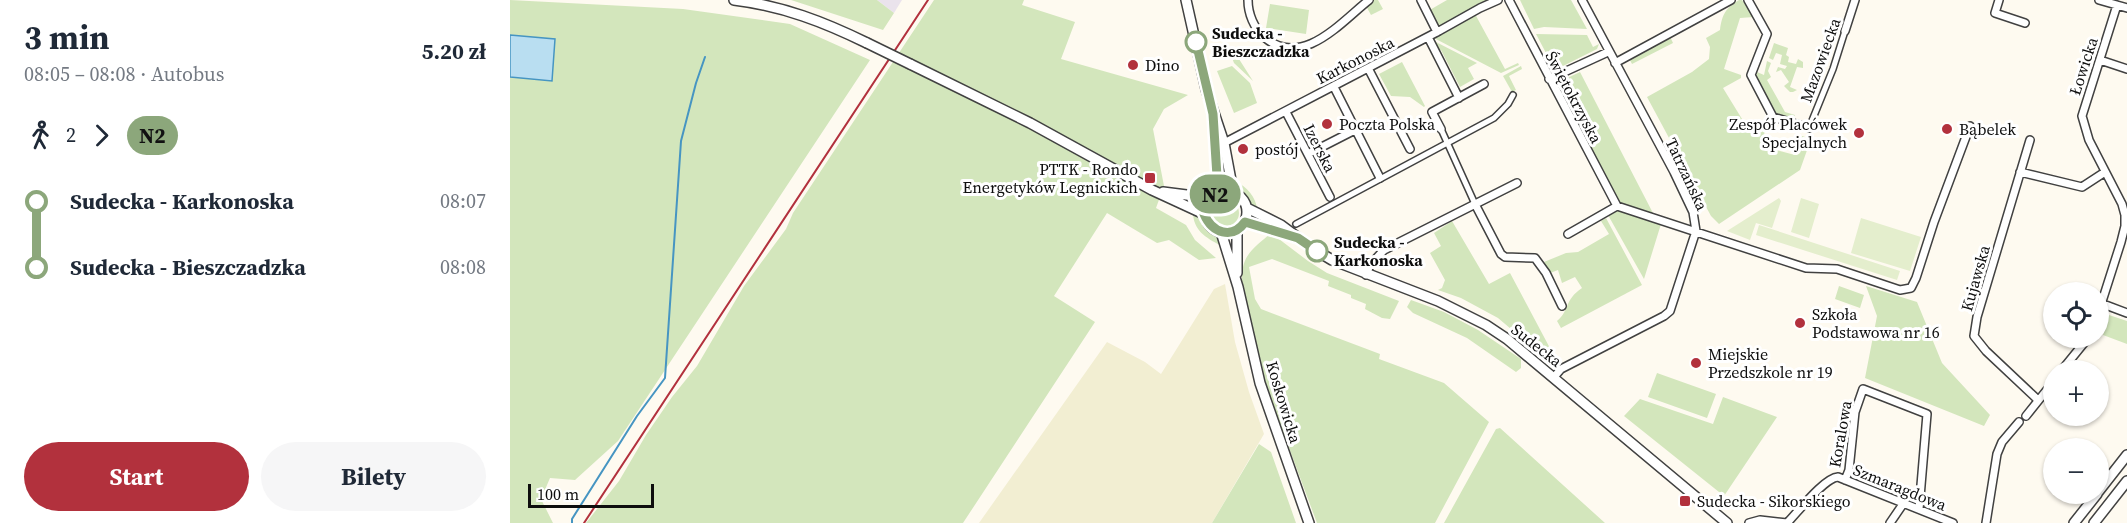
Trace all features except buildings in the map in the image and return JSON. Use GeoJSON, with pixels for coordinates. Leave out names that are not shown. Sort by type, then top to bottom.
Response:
{"type":"FeatureCollection","features":[{"type":"Feature","properties":{"kind":"street"},"geometry":{"type":"LineString","coordinates":[[734,0],[766,4],[827,24],[1030,123],[1152,190],[1204,214],[1209,224],[1221,232],[1237,231],[1245,222],[1247,208],[1241,196],[1233,191],[1218,192],[1210,198],[1204,214]]}},
{"type":"Feature","properties":{"kind":"street"},"geometry":{"type":"LineString","coordinates":[[1186,0],[1213,114],[1224,143],[1233,191]]}},
{"type":"Feature","properties":{"kind":"street","name":"Karkonoska"},"geometry":{"type":"LineString","coordinates":[[1248,0],[1248,9],[1256,29],[1272,43],[1294,48],[1314,42],[1339,27],[1358,3],[1369,0]]}},
{"type":"Feature","properties":{"kind":"street"},"geometry":{"type":"LineString","coordinates":[[1421,0],[1437,32]]}},
{"type":"Feature","properties":{"kind":"street","name":"Karkonoska"},"geometry":{"type":"LineString","coordinates":[[1224,143],[1498,0]]}},
{"type":"Feature","properties":{"kind":"street","name":"Świętokrzyska"},"geometry":{"type":"LineString","coordinates":[[1509,0],[1617,206]]}},
{"type":"Feature","properties":{"kind":"street","name":"Tatrzańska"},"geometry":{"type":"LineString","coordinates":[[1554,377],[1561,369],[1670,311],[1696,231],[1693,212],[1674,172],[1582,0]]}},
{"type":"Feature","properties":{"kind":"street"},"geometry":{"type":"LineString","coordinates":[[1616,63],[1731,0]]}},
{"type":"Feature","properties":{"kind":"street"},"geometry":{"type":"LineString","coordinates":[[1748,0],[1767,34],[1751,75],[1773,117],[1809,128]]}},
{"type":"Feature","properties":{"kind":"street","name":"Mazowiecka"},"geometry":{"type":"LineString","coordinates":[[1809,128],[1833,69],[1855,0]]}},
{"type":"Feature","properties":{"kind":"street"},"geometry":{"type":"LineString","coordinates":[[1999,0],[1995,14],[2025,23]]}},
{"type":"Feature","properties":{"kind":"street"},"geometry":{"type":"LineString","coordinates":[[2099,0],[2127,9]]}},
{"type":"Feature","properties":{"kind":"street","name":"Łowicka"},"geometry":{"type":"LineString","coordinates":[[2109,283],[2125,226],[2122,204],[2089,140],[2082,116],[2117,5]]}},
{"type":"Feature","properties":{"kind":"street"},"geometry":{"type":"LineString","coordinates":[[1428,37],[1459,98]]}},
{"type":"Feature","properties":{"kind":"street"},"geometry":{"type":"LineString","coordinates":[[1550,79],[1608,52]]}},
{"type":"Feature","properties":{"kind":"street"},"geometry":{"type":"LineString","coordinates":[[2100,60],[2127,69]]}},
{"type":"Feature","properties":{"kind":"street"},"geometry":{"type":"LineString","coordinates":[[1368,68],[1410,149]]}},
{"type":"Feature","properties":{"kind":"street"},"geometry":{"type":"LineString","coordinates":[[1484,84],[1432,112],[1501,254],[1505,257],[1535,258],[1562,306]]}},
{"type":"Feature","properties":{"kind":"street"},"geometry":{"type":"LineString","coordinates":[[1334,87],[1380,178]]}},
{"type":"Feature","properties":{"kind":"street"},"geometry":{"type":"LineString","coordinates":[[1296,224],[1494,118],[1508,104],[1513,95]]}},
{"type":"Feature","properties":{"kind":"street","name":"Izerska"},"geometry":{"type":"LineString","coordinates":[[1286,112],[1330,197]]}},
{"type":"Feature","properties":{"kind":"street"},"geometry":{"type":"LineString","coordinates":[[1213,114],[1218,192]]}},
{"type":"Feature","properties":{"kind":"street"},"geometry":{"type":"LineString","coordinates":[[1568,234],[1617,206],[1806,268],[1837,269],[1900,290],[1911,288],[1970,126]]}},
{"type":"Feature","properties":{"kind":"street"},"geometry":{"type":"LineString","coordinates":[[1308,154],[1355,130]]}},
{"type":"Feature","properties":{"kind":"street","name":"Kujawska"},"geometry":{"type":"LineString","coordinates":[[2030,140],[1977,317],[1974,336],[1986,351],[2038,400]]}},
{"type":"Feature","properties":{"kind":"street"},"geometry":{"type":"LineString","coordinates":[[2020,172],[2082,187],[2105,172]]}},
{"type":"Feature","properties":{"kind":"street"},"geometry":{"type":"LineString","coordinates":[[1366,275],[1370,265],[1384,250],[1517,183]]}},
{"type":"Feature","properties":{"kind":"street"},"geometry":{"type":"LineString","coordinates":[[1152,190],[1210,198]]}},
{"type":"Feature","properties":{"kind":"street","name":"Sudecka"},"geometry":{"type":"LineString","coordinates":[[1247,208],[1281,225],[1332,260],[1438,302],[1507,339],[1727,523]]}},
{"type":"Feature","properties":{"kind":"street","name":"Sudecka"},"geometry":{"type":"LineString","coordinates":[[1245,222],[1298,238]]}},
{"type":"Feature","properties":{"kind":"street","name":"Koskowicka"},"geometry":{"type":"LineString","coordinates":[[1237,231],[1238,287]]}},
{"type":"Feature","properties":{"kind":"street","name":"Koskowicka"},"geometry":{"type":"LineString","coordinates":[[1221,232],[1238,287],[1260,383],[1309,523]]}},
{"type":"Feature","properties":{"kind":"street"},"geometry":{"type":"LineString","coordinates":[[2109,306],[2127,313]]}},
{"type":"Feature","properties":{"kind":"street"},"geometry":{"type":"LineString","coordinates":[[2070,360],[2080,348]]}},
{"type":"Feature","properties":{"kind":"street","name":"Koralowa"},"geometry":{"type":"LineString","coordinates":[[1845,480],[1849,470],[1855,412],[1863,389],[1927,414],[1919,509]]}},
{"type":"Feature","properties":{"kind":"street"},"geometry":{"type":"LineString","coordinates":[[2026,416],[2043,394]]}},
{"type":"Feature","properties":{"kind":"street"},"geometry":{"type":"LineString","coordinates":[[1986,523],[1997,454],[2002,442],[2019,422]]}},
{"type":"Feature","properties":{"kind":"street"},"geometry":{"type":"LineString","coordinates":[[2109,479],[2127,455]]}},
{"type":"Feature","properties":{"kind":"street","name":"Szmaragdowa"},"geometry":{"type":"LineString","coordinates":[[1749,523],[1760,520],[1787,523],[1832,478],[1845,480],[1953,523]]}},
{"type":"Feature","properties":{"kind":"street"},"geometry":{"type":"LineString","coordinates":[[2094,523],[2127,481]]}},
{"type":"Feature","properties":{"kind":"street"},"geometry":{"type":"LineString","coordinates":[[1890,523],[1902,504]]}},
{"type":"Feature","properties":{"kind":"street"},"geometry":{"type":"LineString","coordinates":[[2074,523],[2089,504]]}},
{"type":"Feature","properties":{"kind":"shaded area"},"geometry":{"type":"Polygon","coordinates":[[[877,0],[902,0],[894,13],[877,0]]]}},
{"type":"Feature","properties":{"kind":"shaded area"},"geometry":{"type":"Polygon","coordinates":[[[1225,284],[1235,342],[1264,434],[1212,523],[979,523],[1107,342],[1145,362],[1161,374],[1214,289],[1225,284]]]}},
{"type":"Feature","properties":{"kind":"green space"},"geometry":{"type":"Polygon","coordinates":[[[510,0],[683,9],[790,24],[870,60],[618,441],[575,480],[550,478],[541,499],[553,523],[510,523],[510,0]]]}},
{"type":"Feature","properties":{"kind":"green space"},"geometry":{"type":"Polygon","coordinates":[[[791,0],[877,0],[894,13],[883,30],[791,0]]]}},
{"type":"Feature","properties":{"kind":"green space"},"geometry":{"type":"Polygon","coordinates":[[[934,0],[1024,0],[1022,5],[1075,22],[1061,59],[1188,95],[1164,109],[1153,129],[1164,186],[1156,208],[1186,225],[1195,240],[1216,258],[1199,260],[1169,240],[1157,243],[1107,213],[1054,296],[1095,322],[963,523],[586,523],[619,481],[646,435],[697,366],[744,286],[786,229],[793,213],[934,0]]]}},
{"type":"Feature","properties":{"kind":"green space"},"geometry":{"type":"Polygon","coordinates":[[[1373,0],[1378,0],[1383,9],[1371,15],[1366,6],[1373,0]]]}},
{"type":"Feature","properties":{"kind":"green space"},"geometry":{"type":"Polygon","coordinates":[[[1447,0],[1496,0],[1438,31],[1428,11],[1447,0]]]}},
{"type":"Feature","properties":{"kind":"green space"},"geometry":{"type":"Polygon","coordinates":[[[1520,0],[1571,0],[1587,29],[1544,27],[1534,29],[1520,0]]]}},
{"type":"Feature","properties":{"kind":"green space"},"geometry":{"type":"Polygon","coordinates":[[[1742,0],[1754,17],[1740,18],[1724,69],[1741,75],[1741,78],[1723,88],[1750,132],[1761,127],[1765,131],[1761,146],[1795,155],[1802,136],[1811,139],[1800,170],[1719,224],[1711,216],[1647,97],[1692,72],[1709,59],[1710,47],[1706,38],[1720,30],[1725,12],[1742,0]]]}},
{"type":"Feature","properties":{"kind":"green space"},"geometry":{"type":"Polygon","coordinates":[[[1270,4],[1309,10],[1306,34],[1266,28],[1270,4]]]}},
{"type":"Feature","properties":{"kind":"green space"},"geometry":{"type":"Polygon","coordinates":[[[1475,14],[1505,69],[1518,63],[1519,65],[1501,73],[1432,37],[1475,14]]]}},
{"type":"Feature","properties":{"kind":"green space"},"geometry":{"type":"Polygon","coordinates":[[[1667,30],[1673,43],[1632,64],[1626,52],[1667,30]]]}},
{"type":"Feature","properties":{"kind":"green space"},"geometry":{"type":"Polygon","coordinates":[[[1536,34],[1587,35],[1593,47],[1599,44],[1597,49],[1555,70],[1536,34]]]}},
{"type":"Feature","properties":{"kind":"green space"},"geometry":{"type":"Polygon","coordinates":[[[1432,40],[1477,63],[1468,68],[1474,79],[1460,87],[1441,50],[1437,51],[1432,40]]]}},
{"type":"Feature","properties":{"kind":"green space"},"geometry":{"type":"Polygon","coordinates":[[[1774,43],[1788,48],[1786,55],[1789,57],[1788,62],[1796,64],[1798,59],[1803,62],[1803,68],[1797,67],[1790,87],[1797,90],[1793,92],[1784,86],[1789,82],[1781,70],[1776,72],[1778,67],[1785,69],[1787,66],[1780,64],[1782,55],[1776,53],[1773,60],[1769,58],[1774,43]]]}},
{"type":"Feature","properties":{"kind":"green space"},"geometry":{"type":"Polygon","coordinates":[[[1229,50],[1239,59],[1253,81],[1234,63],[1229,50]]]}},
{"type":"Feature","properties":{"kind":"green space"},"geometry":{"type":"Polygon","coordinates":[[[1767,61],[1771,63],[1768,71],[1771,77],[1767,80],[1785,112],[1795,115],[1791,126],[1782,123],[1755,81],[1757,72],[1764,75],[1767,61]]]}},
{"type":"Feature","properties":{"kind":"green space"},"geometry":{"type":"Polygon","coordinates":[[[1402,62],[1424,107],[1410,97],[1391,96],[1379,74],[1402,62]]]}},
{"type":"Feature","properties":{"kind":"green space"},"geometry":{"type":"Polygon","coordinates":[[[1232,66],[1250,83],[1257,103],[1234,113],[1217,71],[1232,66]]]}},
{"type":"Feature","properties":{"kind":"green space"},"geometry":{"type":"Polygon","coordinates":[[[1521,66],[1522,69],[1509,76],[1516,90],[1512,92],[1503,76],[1521,66]]]}},
{"type":"Feature","properties":{"kind":"green space"},"geometry":{"type":"Polygon","coordinates":[[[1580,72],[1655,217],[1618,204],[1565,104],[1572,98],[1564,83],[1567,78],[1580,72]]]}},
{"type":"Feature","properties":{"kind":"green space"},"geometry":{"type":"Polygon","coordinates":[[[1234,181],[1250,193],[1258,211],[1244,198],[1234,181]]]}},
{"type":"Feature","properties":{"kind":"green space"},"geometry":{"type":"Polygon","coordinates":[[[1779,198],[1781,201],[1772,228],[1756,223],[1750,240],[1727,231],[1779,198]]]}},
{"type":"Feature","properties":{"kind":"green space"},"geometry":{"type":"Polygon","coordinates":[[[1801,198],[1819,204],[1809,238],[1791,232],[1801,198]]]}},
{"type":"Feature","properties":{"kind":"green space"},"geometry":{"type":"Polygon","coordinates":[[[1226,200],[1235,204],[1239,213],[1235,222],[1226,226],[1217,222],[1213,213],[1217,204],[1226,200]]]}},
{"type":"Feature","properties":{"kind":"green space"},"geometry":{"type":"Polygon","coordinates":[[[1617,210],[1661,224],[1644,279],[1608,215],[1617,210]]]}},
{"type":"Feature","properties":{"kind":"green space"},"geometry":{"type":"Polygon","coordinates":[[[1193,212],[1198,214],[1208,230],[1217,237],[1220,245],[1198,229],[1193,212]]]}},
{"type":"Feature","properties":{"kind":"green space"},"geometry":{"type":"Polygon","coordinates":[[[1606,218],[1642,285],[1561,328],[1557,321],[1572,297],[1582,288],[1575,277],[1562,283],[1558,270],[1550,273],[1544,262],[1566,253],[1578,252],[1609,234],[1601,221],[1606,218]]]}},
{"type":"Feature","properties":{"kind":"green space"},"geometry":{"type":"Polygon","coordinates":[[[1861,218],[1921,237],[1910,271],[1851,253],[1861,218]]]}},
{"type":"Feature","properties":{"kind":"green space"},"geometry":{"type":"Polygon","coordinates":[[[1452,221],[1489,284],[1510,273],[1552,352],[1544,357],[1498,318],[1461,298],[1438,290],[1442,288],[1445,280],[1430,253],[1441,246],[1434,233],[1452,221]]]}},
{"type":"Feature","properties":{"kind":"green space"},"geometry":{"type":"Polygon","coordinates":[[[1759,225],[1900,271],[1897,280],[1756,235],[1759,225]]]}},
{"type":"Feature","properties":{"kind":"green space"},"geometry":{"type":"Polygon","coordinates":[[[1271,233],[1327,273],[1399,301],[1390,319],[1382,318],[1365,309],[1366,304],[1351,298],[1351,295],[1328,286],[1329,281],[1272,259],[1249,267],[1255,299],[1261,309],[1380,354],[1379,359],[1444,383],[1489,422],[1435,523],[1317,523],[1267,389],[1242,281],[1242,272],[1249,253],[1271,233]]]}},
{"type":"Feature","properties":{"kind":"green space"},"geometry":{"type":"Polygon","coordinates":[[[1839,286],[1864,295],[1860,308],[1835,299],[1839,286]]]}},
{"type":"Feature","properties":{"kind":"green space"},"geometry":{"type":"Polygon","coordinates":[[[1866,286],[1917,302],[1942,363],[1990,415],[1984,426],[1865,378],[1877,316],[1866,286]]]}},
{"type":"Feature","properties":{"kind":"green space"},"geometry":{"type":"Polygon","coordinates":[[[1411,300],[1444,312],[1478,330],[1521,359],[1521,368],[1516,372],[1467,338],[1413,313],[1407,307],[1411,300]]]}},
{"type":"Feature","properties":{"kind":"green space"},"geometry":{"type":"Polygon","coordinates":[[[2109,315],[2127,321],[2127,344],[2109,337],[2109,315]]]}},
{"type":"Feature","properties":{"kind":"green space"},"geometry":{"type":"Polygon","coordinates":[[[1657,373],[1716,394],[1707,418],[1648,397],[1657,373]]]}},
{"type":"Feature","properties":{"kind":"green space"},"geometry":{"type":"Polygon","coordinates":[[[1723,397],[1777,417],[1724,496],[1624,416],[1640,399],[1713,424],[1723,397]]]}},
{"type":"Feature","properties":{"kind":"green space"},"geometry":{"type":"Polygon","coordinates":[[[1500,428],[1605,523],[1444,523],[1496,429],[1500,428]]]}},
{"type":"Feature","properties":{"kind":"green space"},"geometry":{"type":"Polygon","coordinates":[[[1259,444],[1271,452],[1296,523],[1212,523],[1259,444]]]}},
{"type":"Feature","properties":{"kind":"water"},"geometry":{"type":"Polygon","coordinates":[[[510,35],[555,39],[552,81],[510,77],[510,35]]]}},
{"type":"Feature","properties":{"kind":"waterway"},"geometry":{"type":"LineString","coordinates":[[572,523],[572,519],[637,416],[665,378],[681,141],[705,57]]}},
{"type":"Feature","properties":{"kind":"railway"},"geometry":{"type":"LineString","coordinates":[[584,523],[928,0]]}},
{"type":"Feature","properties":{"kind":"bus line","name":"N2"},"geometry":{"type":"LineString","coordinates":[[1196,42],[1213,114],[1217,162],[1218,192],[1206,204],[1204,214],[1209,224],[1214,229],[1226,233],[1237,231],[1245,222],[1262,226],[1298,238],[1317,251]]}},
{"type":"Feature","properties":{"kind":"place","name":"Sudecka - Bieszczadzka"},"geometry":{"type":"Point","coordinates":[1196,42]}},
{"type":"Feature","properties":{"kind":"place","name":"Dino"},"geometry":{"type":"Point","coordinates":[1133,65]}},
{"type":"Feature","properties":{"kind":"place","name":"Poczta Polska"},"geometry":{"type":"Point","coordinates":[1327,124]}},
{"type":"Feature","properties":{"kind":"place","name":"Bąbelek"},"geometry":{"type":"Point","coordinates":[1947,129]}},
{"type":"Feature","properties":{"kind":"place","name":"Zespół Placówek Specjalnych"},"geometry":{"type":"Point","coordinates":[1859,133]}},
{"type":"Feature","properties":{"kind":"place","name":"postój"},"geometry":{"type":"Point","coordinates":[1243,149]}},
{"type":"Feature","properties":{"kind":"place","name":"PTTK - Rondo Energetyków Legnickich"},"geometry":{"type":"Point","coordinates":[1150,178]}},
{"type":"Feature","properties":{"kind":"place","name":"Sudecka - Karkonoska"},"geometry":{"type":"Point","coordinates":[1317,251]}},
{"type":"Feature","properties":{"kind":"place","name":"Szkoła Podstawowa nr 16"},"geometry":{"type":"Point","coordinates":[1800,323]}},
{"type":"Feature","properties":{"kind":"place","name":"Miejskie Przedszkole nr 19"},"geometry":{"type":"Point","coordinates":[1696,363]}},
{"type":"Feature","properties":{"kind":"place","name":"Sudecka - Sikorskiego"},"geometry":{"type":"Point","coordinates":[1685,501]}}]}
